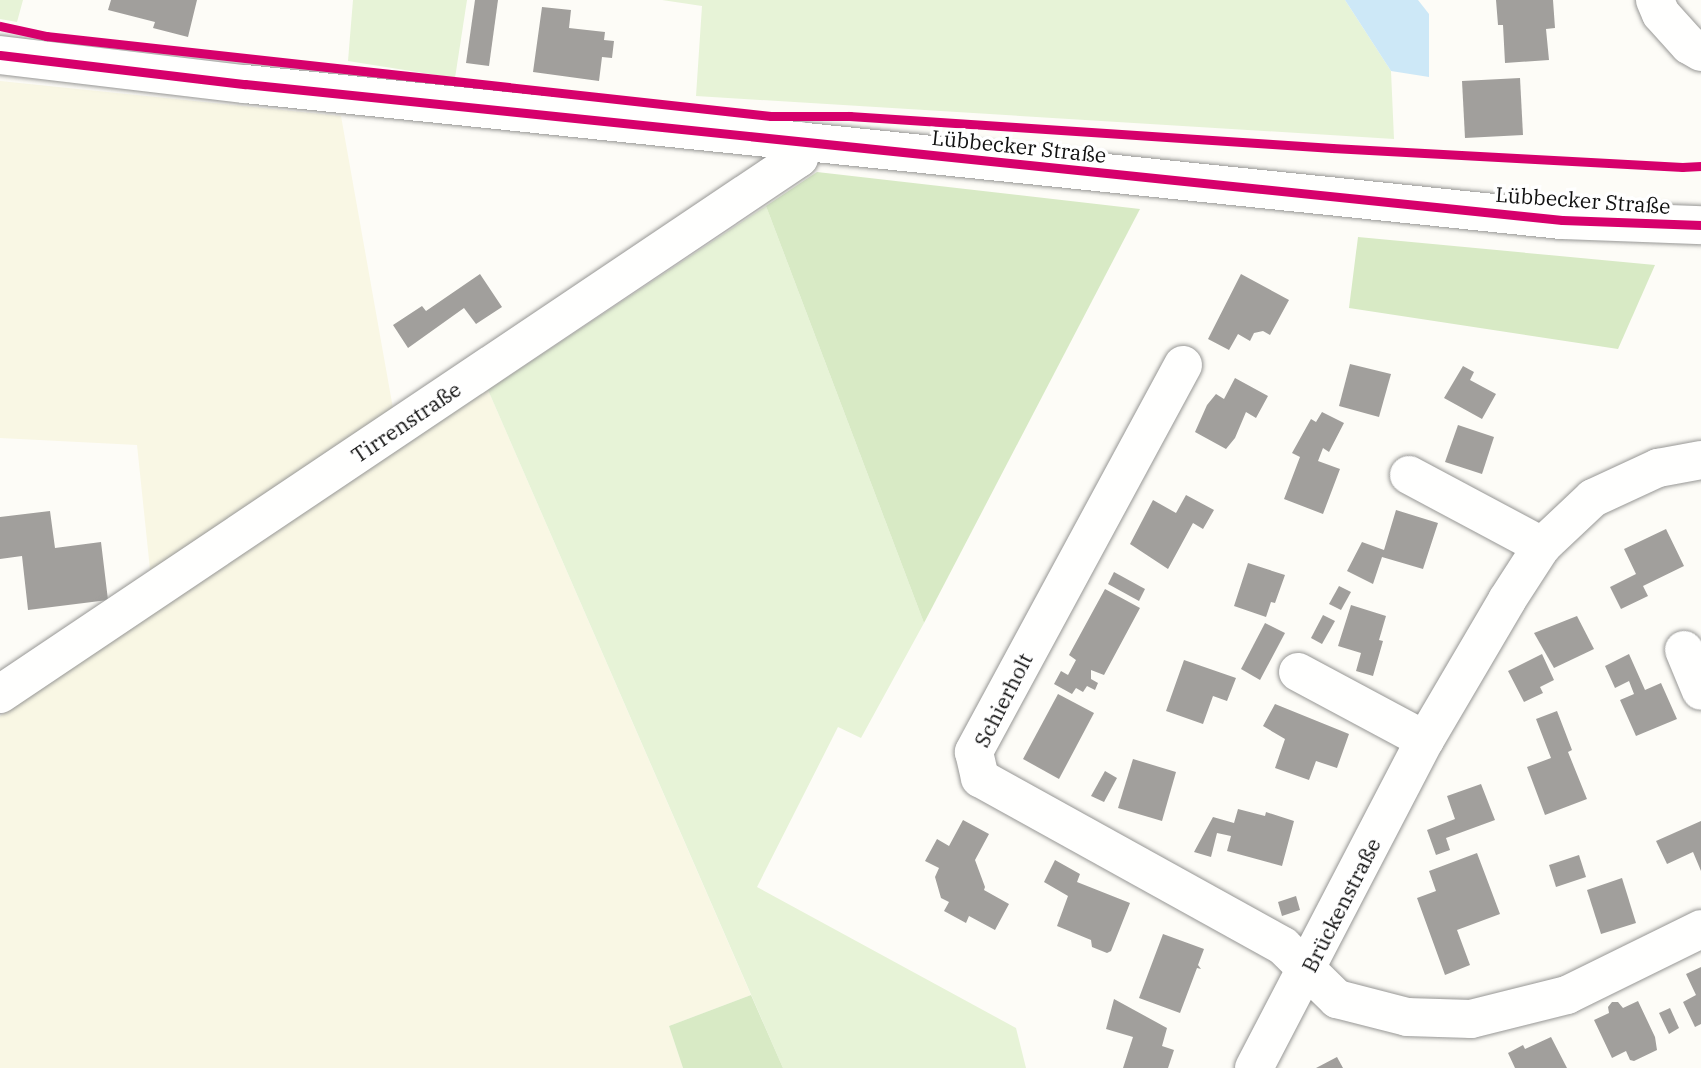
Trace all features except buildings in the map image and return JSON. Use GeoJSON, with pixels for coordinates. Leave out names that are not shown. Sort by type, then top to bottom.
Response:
{"type":"FeatureCollection","features":[{"type":"Feature","properties":{"kind":"street"},"geometry":{"type":"LineString","coordinates":[[1655,0],[1661,13],[1689,45],[1701,52]]}},
{"type":"Feature","properties":{"kind":"street","name":"Lübbecker Straße"},"geometry":{"type":"LineString","coordinates":[[0,55],[1562,220],[1701,225]]}},
{"type":"Feature","properties":{"kind":"street","name":"Tirrenstraße"},"geometry":{"type":"LineString","coordinates":[[0,694],[799,158],[800,141]]}},
{"type":"Feature","properties":{"kind":"street","name":"Schierholt"},"geometry":{"type":"LineString","coordinates":[[1183,365],[974,752],[981,778],[1283,946],[1337,999],[1407,1017],[1471,1019],[1567,995],[1701,929]]}},
{"type":"Feature","properties":{"kind":"street","name":"Brückenstraße"},"geometry":{"type":"LineString","coordinates":[[1254,1068],[1308,969],[1425,740],[1542,546],[1593,498],[1658,468],[1701,460]]}},
{"type":"Feature","properties":{"kind":"street"},"geometry":{"type":"LineString","coordinates":[[1409,475],[1542,546]]}},
{"type":"Feature","properties":{"kind":"street"},"geometry":{"type":"LineString","coordinates":[[1684,650],[1701,691]]}},
{"type":"Feature","properties":{"kind":"street"},"geometry":{"type":"LineString","coordinates":[[1298,672],[1425,740]]}},
{"type":"Feature","properties":{"kind":"shaded area"},"geometry":{"type":"Polygon","coordinates":[[[0,81],[341,116],[394,414],[151,579],[137,445],[0,438],[0,81]]]}},
{"type":"Feature","properties":{"kind":"shaded area"},"geometry":{"type":"Polygon","coordinates":[[[488,390],[751,995],[669,1026],[683,1068],[0,1068],[0,716],[488,390]]]}},
{"type":"Feature","properties":{"kind":"green space"},"geometry":{"type":"Polygon","coordinates":[[[0,0],[23,0],[17,22],[0,19],[0,0]]]}},
{"type":"Feature","properties":{"kind":"green space"},"geometry":{"type":"Polygon","coordinates":[[[353,0],[467,0],[455,78],[348,61],[353,0]]]}},
{"type":"Feature","properties":{"kind":"green space"},"geometry":{"type":"Polygon","coordinates":[[[662,0],[1345,0],[1391,71],[1394,139],[696,96],[702,6],[662,0]]]}},
{"type":"Feature","properties":{"kind":"green space"},"geometry":{"type":"Polygon","coordinates":[[[817,172],[1140,209],[924,623],[766,206],[817,172]]]}},
{"type":"Feature","properties":{"kind":"green space"},"geometry":{"type":"Polygon","coordinates":[[[766,206],[924,623],[861,738],[838,727],[757,887],[1016,1028],[1026,1068],[783,1068],[488,390],[766,206]]]}},
{"type":"Feature","properties":{"kind":"green space"},"geometry":{"type":"Polygon","coordinates":[[[1358,237],[1655,265],[1618,349],[1349,308],[1358,237]]]}},
{"type":"Feature","properties":{"kind":"green space"},"geometry":{"type":"Polygon","coordinates":[[[751,995],[783,1068],[683,1068],[669,1026],[751,995]]]}},
{"type":"Feature","properties":{"kind":"water"},"geometry":{"type":"Polygon","coordinates":[[[1345,0],[1418,0],[1429,14],[1429,77],[1391,71],[1345,0]]]}},
{"type":"Feature","properties":{"kind":"cycle path"},"geometry":{"type":"LineString","coordinates":[[0,26],[46,36],[771,116],[850,116],[1332,148],[1701,166]]}},
{"type":"Feature","properties":{"kind":"cycle path"},"geometry":{"type":"LineString","coordinates":[[0,55],[245,84],[1562,220],[1701,225]]}}]}
